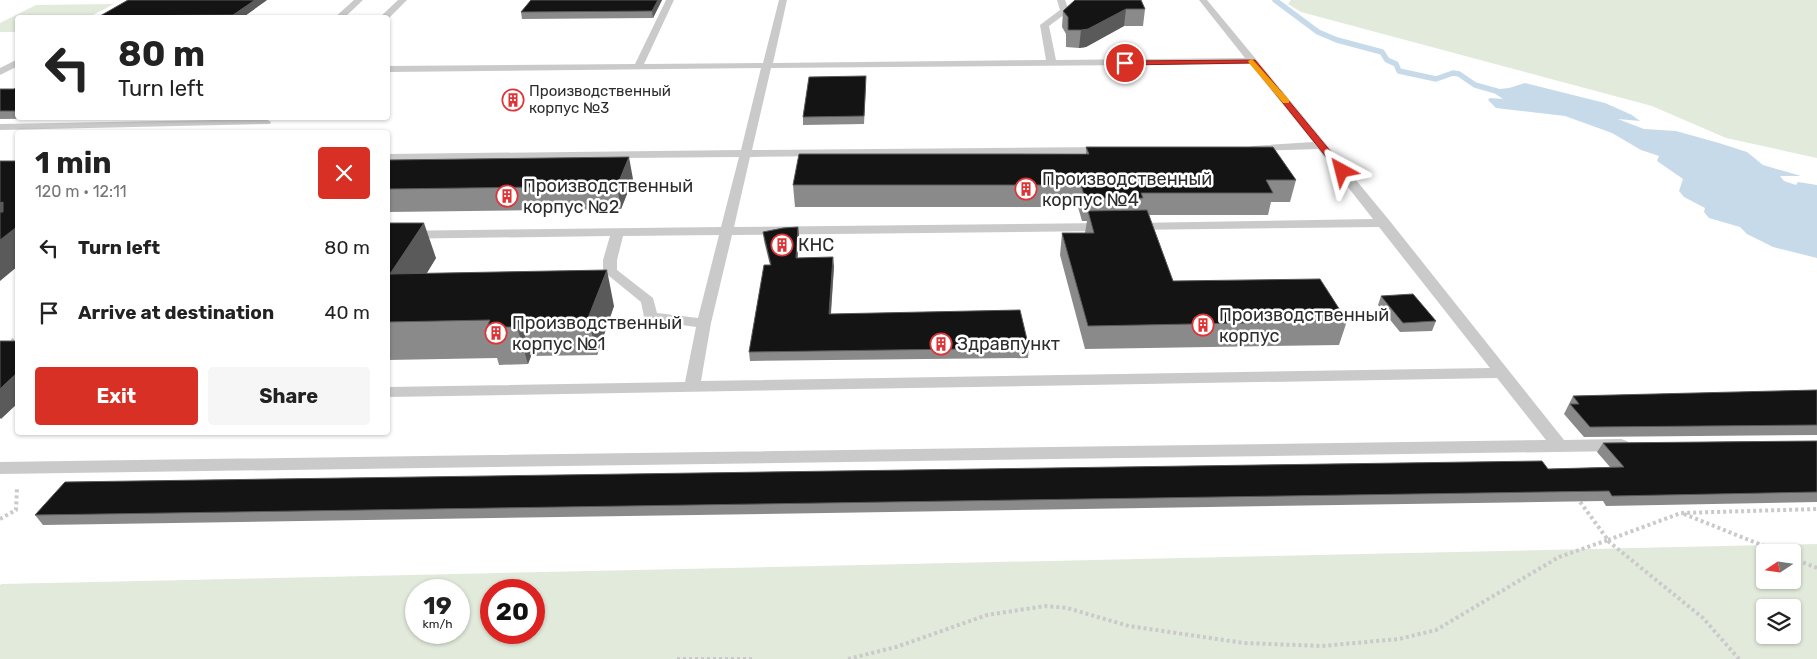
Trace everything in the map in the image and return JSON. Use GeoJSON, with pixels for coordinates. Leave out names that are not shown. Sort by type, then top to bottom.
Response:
{"type":"FeatureCollection","features":[{"type":"Feature","properties":{"kind":"lane"},"geometry":{"type":"LineString","coordinates":[[342,15],[359,0]]}},
{"type":"Feature","properties":{"kind":"lane"},"geometry":{"type":"LineString","coordinates":[[386,15],[403,0]]}},
{"type":"Feature","properties":{"kind":"lane"},"geometry":{"type":"LineString","coordinates":[[638,67],[670,0]]}},
{"type":"Feature","properties":{"kind":"lane"},"geometry":{"type":"LineString","coordinates":[[692,388],[704,323],[783,0]]}},
{"type":"Feature","properties":{"kind":"lane"},"geometry":{"type":"LineString","coordinates":[[1052,64],[1044,25],[1065,11],[1061,0]]}},
{"type":"Feature","properties":{"kind":"lane"},"geometry":{"type":"LineString","coordinates":[[1203,0],[1322,145],[1559,445]]}},
{"type":"Feature","properties":{"kind":"lane"},"geometry":{"type":"LineString","coordinates":[[390,70],[1253,61]]}},
{"type":"Feature","properties":{"kind":"lane"},"geometry":{"type":"LineString","coordinates":[[0,73],[15,64]]}},
{"type":"Feature","properties":{"kind":"lane"},"geometry":{"type":"LineString","coordinates":[[0,73],[15,74]]}},
{"type":"Feature","properties":{"kind":"lane"},"geometry":{"type":"LineString","coordinates":[[0,127],[208,120],[268,120]]}},
{"type":"Feature","properties":{"kind":"lane"},"geometry":{"type":"LineString","coordinates":[[256,130],[268,120]]}},
{"type":"Feature","properties":{"kind":"lane"},"geometry":{"type":"LineString","coordinates":[[1242,149],[1322,145]]}},
{"type":"Feature","properties":{"kind":"lane"},"geometry":{"type":"LineString","coordinates":[[390,157],[745,152],[1114,150]]}},
{"type":"Feature","properties":{"kind":"lane"},"geometry":{"type":"LineString","coordinates":[[390,235],[1384,223]]}},
{"type":"Feature","properties":{"kind":"lane"},"geometry":{"type":"LineString","coordinates":[[618,232],[610,260],[610,271],[648,301],[649,314],[653,317],[704,323]]}},
{"type":"Feature","properties":{"kind":"lane"},"geometry":{"type":"LineString","coordinates":[[390,392],[1502,373]]}},
{"type":"Feature","properties":{"kind":"lane"},"geometry":{"type":"LineString","coordinates":[[0,468],[1638,444]]}},
{"type":"Feature","properties":{"kind":"path"},"geometry":{"type":"LineString","coordinates":[[6,346],[15,338]]}},
{"type":"Feature","properties":{"kind":"path"},"geometry":{"type":"LineString","coordinates":[[0,519],[16,510],[19,468]]}},
{"type":"Feature","properties":{"kind":"path"},"geometry":{"type":"LineString","coordinates":[[1574,493],[1608,540],[1703,618],[1739,659]]}},
{"type":"Feature","properties":{"kind":"path"},"geometry":{"type":"LineString","coordinates":[[848,659],[895,647],[956,625],[1005,611],[1045,606],[1078,610],[1125,626],[1254,645],[1344,645],[1383,642],[1436,630],[1559,557],[1681,512],[1817,509]]}},
{"type":"Feature","properties":{"kind":"path"},"geometry":{"type":"LineString","coordinates":[[1681,512],[1759,544]]}},
{"type":"Feature","properties":{"kind":"path"},"geometry":{"type":"LineString","coordinates":[[1801,562],[1817,568]]}},
{"type":"Feature","properties":{"kind":"path"},"geometry":{"type":"LineString","coordinates":[[676,659],[753,659]]}},
{"type":"Feature","properties":{"kind":"green space"},"geometry":{"type":"Polygon","coordinates":[[[1291,0],[1817,0],[1817,158],[1726,138],[1652,106],[1301,12],[1288,4],[1291,0]]]}},
{"type":"Feature","properties":{"kind":"green space"},"geometry":{"type":"Polygon","coordinates":[[[114,4],[93,15],[16,15],[36,5],[114,4]]]}},
{"type":"Feature","properties":{"kind":"green space"},"geometry":{"type":"Polygon","coordinates":[[[15,16],[15,32],[0,32],[0,23],[15,16]]]}},
{"type":"Feature","properties":{"kind":"green space"},"geometry":{"type":"Polygon","coordinates":[[[1801,544],[1817,544],[1817,659],[0,659],[0,585],[1756,545],[1756,589],[1801,589],[1801,544]]]}},
{"type":"Feature","properties":{"kind":"water"},"geometry":{"type":"Polygon","coordinates":[[[1525,83],[1605,103],[1632,115],[1640,121],[1618,119],[1644,129],[1676,131],[1747,152],[1763,165],[1801,176],[1780,176],[1784,181],[1796,185],[1798,182],[1817,185],[1817,258],[1773,247],[1747,234],[1740,227],[1709,218],[1704,212],[1705,208],[1684,197],[1679,191],[1683,179],[1657,161],[1659,156],[1641,150],[1612,133],[1565,116],[1496,108],[1488,100],[1490,98],[1503,99],[1490,90],[1509,88],[1525,83]]]}},
{"type":"Feature","properties":{"kind":"building"},"geometry":{"type":"Polygon","coordinates":[[[128,0],[255,0],[233,15],[102,15],[128,0]]]}},
{"type":"Feature","properties":{"kind":"building"},"geometry":{"type":"Polygon","coordinates":[[[531,0],[658,0],[652,11],[521,12],[531,0]]]}},
{"type":"Feature","properties":{"kind":"building"},"geometry":{"type":"Polygon","coordinates":[[[1075,0],[1141,0],[1145,9],[1126,9],[1088,29],[1068,30],[1068,17],[1063,11],[1075,0]]]}},
{"type":"Feature","properties":{"kind":"building"},"geometry":{"type":"Polygon","coordinates":[[[866,76],[864,116],[803,117],[809,77],[866,76]]]}},
{"type":"Feature","properties":{"kind":"building"},"geometry":{"type":"Polygon","coordinates":[[[0,89],[14,89],[15,111],[0,111],[0,89]]]}},
{"type":"Feature","properties":{"kind":"building"},"geometry":{"type":"Polygon","coordinates":[[[1086,147],[1273,147],[1296,180],[1266,180],[1273,193],[1141,193],[1143,198],[1085,198],[1081,185],[793,185],[799,154],[1089,154],[1086,147]]]}},
{"type":"Feature","properties":{"kind":"building"},"geometry":{"type":"Polygon","coordinates":[[[629,157],[617,186],[390,189],[390,160],[629,157]]]}},
{"type":"Feature","properties":{"kind":"building"},"geometry":{"type":"Polygon","coordinates":[[[0,161],[15,161],[15,228],[0,240],[0,212],[3,212],[3,202],[0,203],[0,161]]]}},
{"type":"Feature","properties":{"kind":"building"},"geometry":{"type":"Polygon","coordinates":[[[1147,210],[1173,281],[1320,279],[1347,321],[1088,326],[1062,233],[1094,233],[1088,211],[1147,210]]]}},
{"type":"Feature","properties":{"kind":"building"},"geometry":{"type":"Polygon","coordinates":[[[390,223],[424,223],[390,274],[390,223]]]}},
{"type":"Feature","properties":{"kind":"building"},"geometry":{"type":"Polygon","coordinates":[[[798,227],[796,258],[833,257],[829,314],[1020,310],[1029,348],[749,352],[764,265],[771,265],[763,232],[798,227]]]}},
{"type":"Feature","properties":{"kind":"building"},"geometry":{"type":"Polygon","coordinates":[[[607,270],[588,318],[520,319],[517,327],[487,327],[490,320],[390,322],[390,274],[607,270]]]}},
{"type":"Feature","properties":{"kind":"building"},"geometry":{"type":"Polygon","coordinates":[[[1413,294],[1436,321],[1403,323],[1381,296],[1413,294]]]}},
{"type":"Feature","properties":{"kind":"building"},"geometry":{"type":"Polygon","coordinates":[[[0,341],[15,341],[15,375],[0,389],[0,341]]]}},
{"type":"Feature","properties":{"kind":"building"},"geometry":{"type":"Polygon","coordinates":[[[1817,390],[1817,425],[1590,427],[1570,404],[1579,404],[1573,396],[1817,390]]]}},
{"type":"Feature","properties":{"kind":"building"},"geometry":{"type":"Polygon","coordinates":[[[1817,441],[1817,492],[1612,496],[1609,491],[35,515],[65,482],[1542,461],[1548,469],[1624,467],[1603,443],[1817,441]]]}},
{"type":"Feature","properties":{"kind":"waterway"},"geometry":{"type":"LineString","coordinates":[[1275,0],[1318,32],[1337,40],[1382,52],[1387,60],[1396,64],[1399,71],[1436,79],[1453,73],[1459,74],[1475,85],[1500,92]]}},
{"type":"Feature","properties":{"kind":"slow traffic"},"geometry":{"type":"LineString","coordinates":[[1252,61],[1286,102]]}},
{"type":"Feature","properties":{"kind":"place","name":"Производственный корпус №3"},"geometry":{"type":"Point","coordinates":[513,100]}},
{"type":"Feature","properties":{"kind":"place","name":"Производственный корпус №4"},"geometry":{"type":"Point","coordinates":[1026,189]}},
{"type":"Feature","properties":{"kind":"place","name":"Производственный корпус №2"},"geometry":{"type":"Point","coordinates":[507,196]}},
{"type":"Feature","properties":{"kind":"place","name":"КНС"},"geometry":{"type":"Point","coordinates":[782,245]}},
{"type":"Feature","properties":{"kind":"place","name":"Производственный корпус"},"geometry":{"type":"Point","coordinates":[1203,325]}},
{"type":"Feature","properties":{"kind":"place","name":"Производственный корпус №1"},"geometry":{"type":"Point","coordinates":[496,333]}},
{"type":"Feature","properties":{"kind":"place","name":"Здравпункт"},"geometry":{"type":"Point","coordinates":[941,344]}},
{"type":"Feature","properties":{"kind":"route"},"geometry":{"type":"LineString","coordinates":[[1125,63],[1253,61],[1342,171]]}}]}
